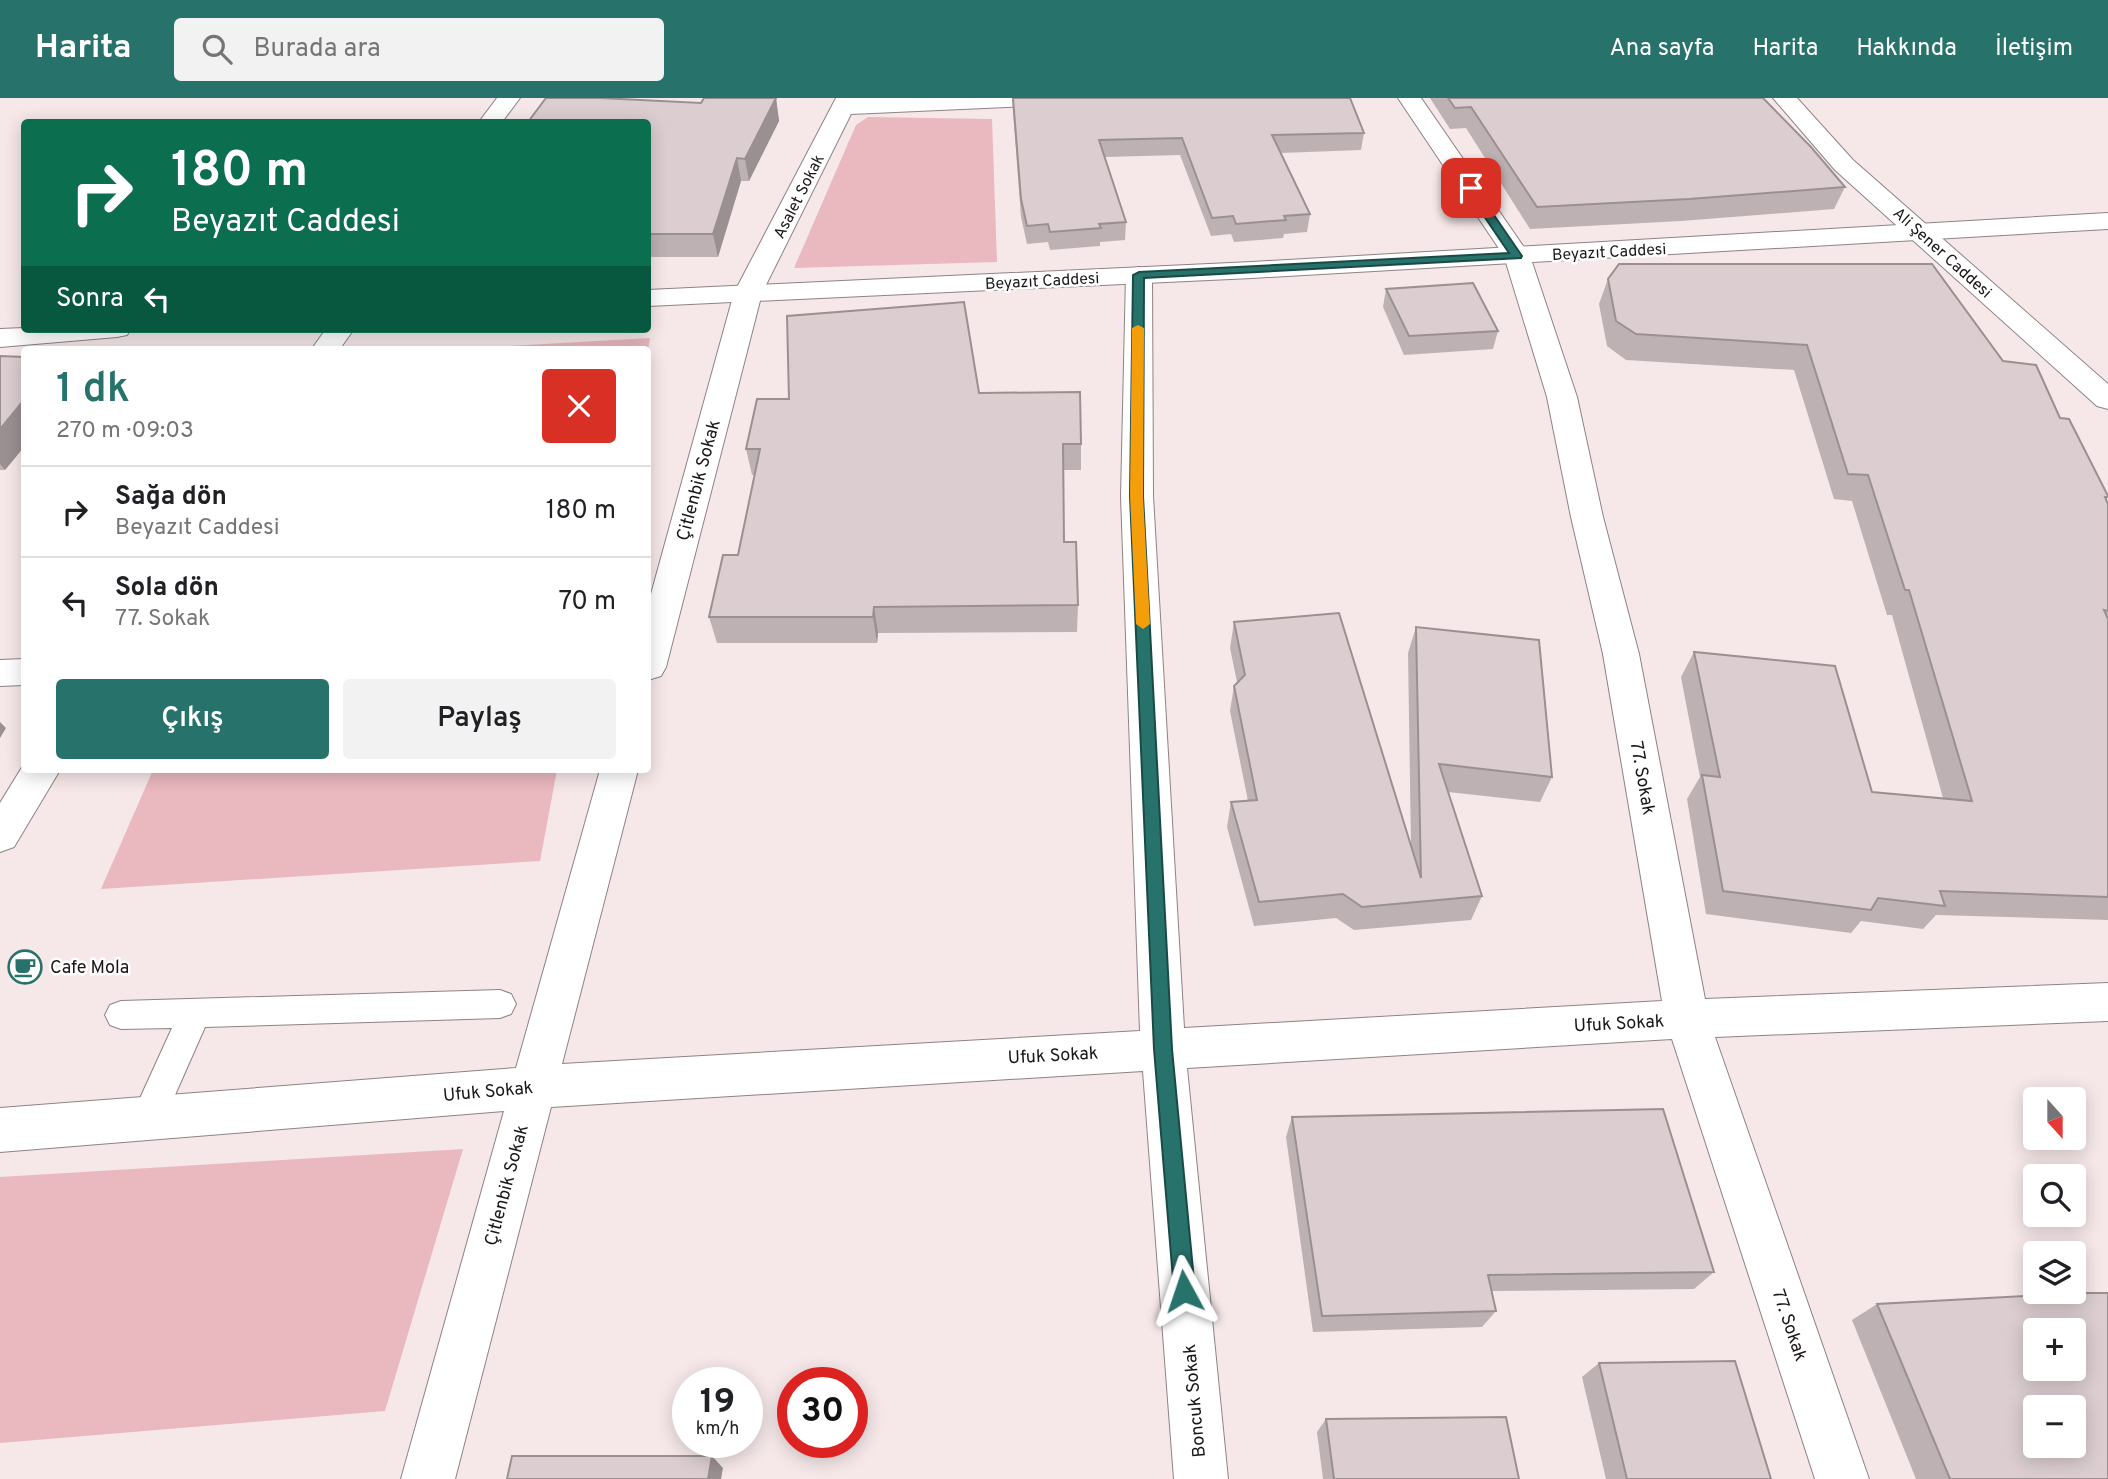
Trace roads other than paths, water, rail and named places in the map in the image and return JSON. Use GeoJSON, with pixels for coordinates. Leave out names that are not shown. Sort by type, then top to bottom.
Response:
{"type":"FeatureCollection","features":[{"type":"Feature","properties":{"kind":"street"},"geometry":{"type":"LineString","coordinates":[[492,119],[509,98]]}},
{"type":"Feature","properties":{"kind":"street"},"geometry":{"type":"LineString","coordinates":[[845,102],[1049,98]]}},
{"type":"Feature","properties":{"kind":"street","name":"77. Sokak"},"geometry":{"type":"LineString","coordinates":[[1409,98],[1517,256],[1562,397],[1587,517],[1621,654],[1686,1019],[1842,1479]]}},
{"type":"Feature","properties":{"kind":"street","name":"Ali Şener Caddesi"},"geometry":{"type":"LineString","coordinates":[[1784,98],[1844,165],[2108,400]]}},
{"type":"Feature","properties":{"kind":"street","name":"Asalet Sokak"},"geometry":{"type":"LineString","coordinates":[[748,293],[845,102]]}},
{"type":"Feature","properties":{"kind":"street","name":"Beyazıt Caddesi"},"geometry":{"type":"LineString","coordinates":[[651,298],[1517,256],[2108,221]]}},
{"type":"Feature","properties":{"kind":"street","name":"Boncuk Sokak"},"geometry":{"type":"LineString","coordinates":[[1139,275],[1137,496],[1163,1049],[1201,1479]]}},
{"type":"Feature","properties":{"kind":"street","name":"Çitlenbik Sokak"},"geometry":{"type":"LineString","coordinates":[[651,656],[748,293]]}},
{"type":"Feature","properties":{"kind":"street"},"geometry":{"type":"LineString","coordinates":[[0,338],[65,333]]}},
{"type":"Feature","properties":{"kind":"street"},"geometry":{"type":"LineString","coordinates":[[0,673],[21,672]]}},
{"type":"Feature","properties":{"kind":"street"},"geometry":{"type":"LineString","coordinates":[[0,836],[39,773]]}},
{"type":"Feature","properties":{"kind":"street","name":"Çitlenbik Sokak"},"geometry":{"type":"LineString","coordinates":[[428,1479],[618,773]]}},
{"type":"Feature","properties":{"kind":"street","name":"Ufuk Sokak"},"geometry":{"type":"LineString","coordinates":[[0,1130],[532,1087],[1686,1019],[2108,1002]]}},
{"type":"Feature","properties":{"kind":"lane"},"geometry":{"type":"LineString","coordinates":[[121,1015],[500,1004]]}},
{"type":"Feature","properties":{"kind":"lane"},"geometry":{"type":"LineString","coordinates":[[148,1118],[195,1013]]}},
{"type":"Feature","properties":{"kind":"place","name":"Cafe Mola"},"geometry":{"type":"Point","coordinates":[25,967]}}]}
